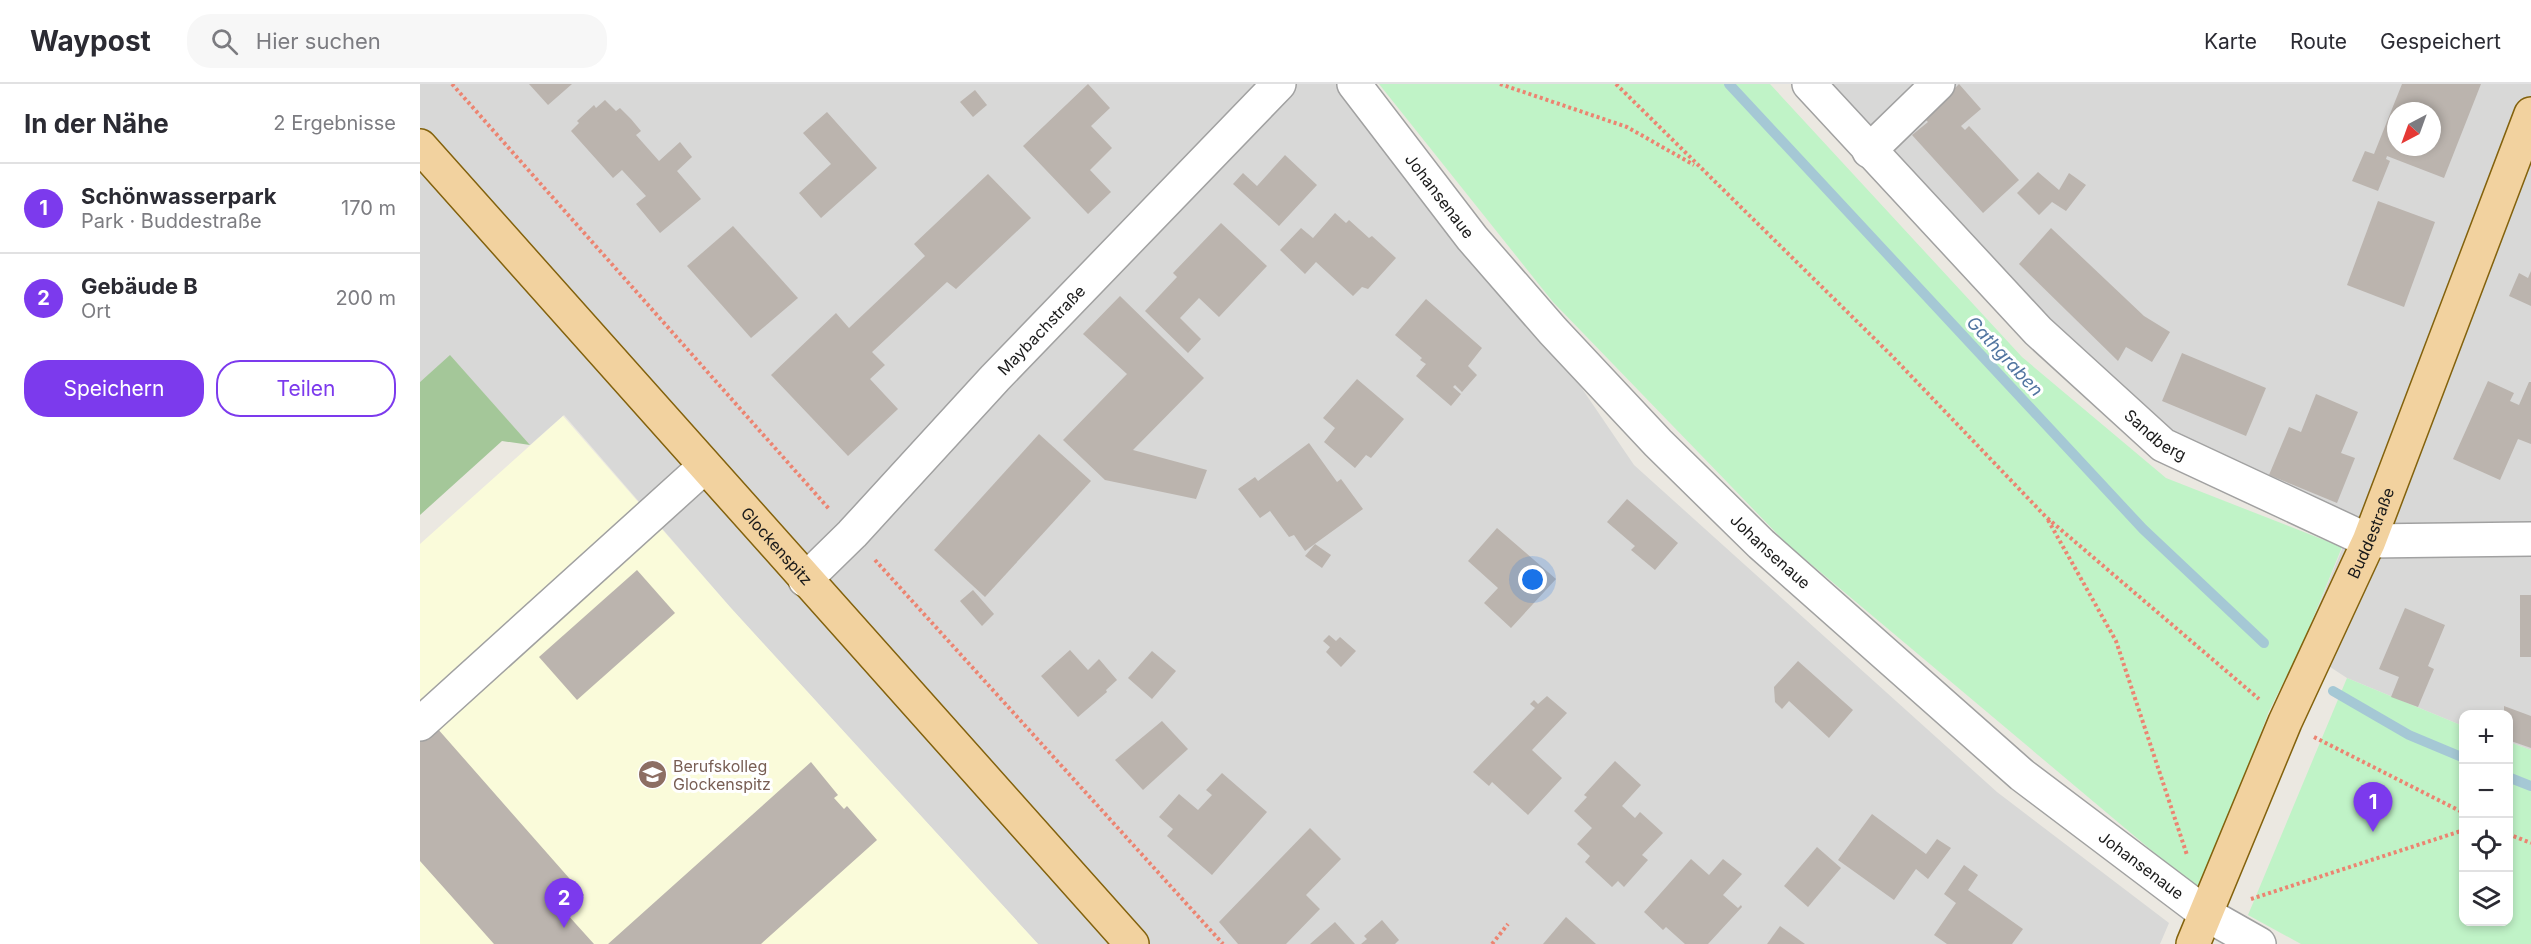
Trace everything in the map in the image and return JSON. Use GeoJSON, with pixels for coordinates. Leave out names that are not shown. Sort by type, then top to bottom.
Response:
{"type":"FeatureCollection","features":[{"type":"Feature","properties":{"kind":"main road","name":"Buddestraße"},"geometry":{"type":"LineString","coordinates":[[2193,944],[2285,722],[2369,541],[2531,114]]}},
{"type":"Feature","properties":{"kind":"main road","name":"Glockenspitz"},"geometry":{"type":"LineString","coordinates":[[420,146],[1132,944]]}},
{"type":"Feature","properties":{"kind":"street","name":"Maybachstraße"},"geometry":{"type":"LineString","coordinates":[[805,580],[852,534],[994,378],[1279,84]]}},
{"type":"Feature","properties":{"kind":"street","name":"Johansenaue"},"geometry":{"type":"LineString","coordinates":[[1354,84],[1472,238],[1553,331],[1658,443],[1761,544],[2022,775],[2206,914],[2259,944]]}},
{"type":"Feature","properties":{"kind":"street","name":"Sandberg"},"geometry":{"type":"LineString","coordinates":[[1809,84],[1869,152],[2038,331],[2163,445],[2369,541],[2531,539]]}},
{"type":"Feature","properties":{"kind":"street"},"geometry":{"type":"LineString","coordinates":[[1869,152],[1938,84]]}},
{"type":"Feature","properties":{"kind":"street"},"geometry":{"type":"LineString","coordinates":[[420,724],[704,467]]}},
{"type":"Feature","properties":{"kind":"path"},"geometry":{"type":"LineString","coordinates":[[1500,84],[1627,127],[1700,168]]}},
{"type":"Feature","properties":{"kind":"path"},"geometry":{"type":"LineString","coordinates":[[1616,84],[1891,355],[2046,517],[2285,722],[2459,811]]}},
{"type":"Feature","properties":{"kind":"path"},"geometry":{"type":"LineString","coordinates":[[2046,517],[2116,641],[2187,857]]}},
{"type":"Feature","properties":{"kind":"path"},"geometry":{"type":"LineString","coordinates":[[2206,914],[2459,831]]}},
{"type":"Feature","properties":{"kind":"path"},"geometry":{"type":"LineString","coordinates":[[2513,836],[2531,843]]}},
{"type":"Feature","properties":{"kind":"path"},"geometry":{"type":"LineString","coordinates":[[1492,944],[1508,924]]}},
{"type":"Feature","properties":{"kind":"shaded area"},"geometry":{"type":"Polygon","coordinates":[[[420,84],[1375,84],[1634,465],[1997,792],[2169,923],[2160,944],[1038,944],[730,607],[564,415],[530,445],[450,356],[420,382],[420,84]]]}},
{"type":"Feature","properties":{"kind":"shaded area"},"geometry":{"type":"Polygon","coordinates":[[[1832,84],[2531,84],[2531,750],[2513,743],[2513,710],[2459,710],[2459,724],[2347,678],[2301,648],[2353,523],[2169,430],[2042,315],[1832,84]]]}},
{"type":"Feature","properties":{"kind":"shaded area","name":"Berufskolleg Glockenspitz"},"geometry":{"type":"Polygon","coordinates":[[[563,416],[730,607],[1038,944],[420,944],[420,544],[563,416]]]}},
{"type":"Feature","properties":{"kind":"green space"},"geometry":{"type":"Polygon","coordinates":[[[1379,84],[1770,84],[2022,357],[2166,478],[2342,547],[2301,648],[2269,711],[2201,892],[1787,544],[1553,302],[1379,84]]]}},
{"type":"Feature","properties":{"kind":"green space"},"geometry":{"type":"Polygon","coordinates":[[[450,355],[530,445],[502,441],[420,515],[420,382],[450,355]]]}},
{"type":"Feature","properties":{"kind":"green space"},"geometry":{"type":"Polygon","coordinates":[[[2347,678],[2459,724],[2459,926],[2513,926],[2513,743],[2531,750],[2531,944],[2301,944],[2248,915],[2347,678]]]}},
{"type":"Feature","properties":{"kind":"building"},"geometry":{"type":"Polygon","coordinates":[[[529,84],[572,84],[548,105],[529,84]]]}},
{"type":"Feature","properties":{"kind":"building"},"geometry":{"type":"Polygon","coordinates":[[[1088,84],[1110,108],[1091,126],[1112,148],[1090,170],[1111,192],[1088,214],[1023,146],[1088,84]]]}},
{"type":"Feature","properties":{"kind":"building"},"geometry":{"type":"Polygon","coordinates":[[[1959,84],[1981,109],[1961,126],[1965,130],[1969,126],[2019,180],[1983,213],[1912,135],[1928,122],[1925,119],[1959,84]]]}},
{"type":"Feature","properties":{"kind":"building"},"geometry":{"type":"Polygon","coordinates":[[[2402,84],[2481,84],[2444,178],[2387,156],[2441,156],[2441,102],[2395,102],[2402,84]]]}},
{"type":"Feature","properties":{"kind":"building"},"geometry":{"type":"Polygon","coordinates":[[[975,90],[987,105],[973,117],[960,102],[975,90]]]}},
{"type":"Feature","properties":{"kind":"building"},"geometry":{"type":"Polygon","coordinates":[[[605,100],[616,111],[620,108],[631,119],[641,131],[636,135],[659,161],[680,142],[692,157],[677,171],[701,199],[660,233],[636,204],[646,196],[622,170],[613,178],[571,131],[579,123],[577,121],[594,105],[596,108],[605,100]]]}},
{"type":"Feature","properties":{"kind":"building"},"geometry":{"type":"Polygon","coordinates":[[[827,112],[877,168],[821,218],[799,193],[831,164],[803,133],[827,112]]]}},
{"type":"Feature","properties":{"kind":"building"},"geometry":{"type":"Polygon","coordinates":[[[2387,122],[2386,159],[2390,161],[2378,191],[2352,181],[2365,151],[2374,154],[2387,122]]]}},
{"type":"Feature","properties":{"kind":"building"},"geometry":{"type":"Polygon","coordinates":[[[1285,155],[1317,185],[1279,226],[1233,184],[1243,173],[1257,186],[1285,155]]]}},
{"type":"Feature","properties":{"kind":"building"},"geometry":{"type":"Polygon","coordinates":[[[2038,172],[2059,190],[2069,173],[2086,185],[2066,211],[2052,202],[2039,215],[2017,193],[2038,172]]]}},
{"type":"Feature","properties":{"kind":"building"},"geometry":{"type":"Polygon","coordinates":[[[988,174],[1031,218],[956,289],[947,282],[872,352],[885,365],[870,379],[898,409],[848,456],[771,375],[836,313],[849,328],[925,256],[914,244],[988,174]]]}},
{"type":"Feature","properties":{"kind":"building"},"geometry":{"type":"Polygon","coordinates":[[[2378,201],[2435,222],[2404,307],[2347,285],[2378,201]]]}},
{"type":"Feature","properties":{"kind":"building"},"geometry":{"type":"Polygon","coordinates":[[[1335,213],[1346,223],[1349,220],[1369,238],[1372,236],[1396,258],[1368,289],[1362,287],[1353,296],[1316,262],[1305,274],[1280,250],[1301,228],[1313,238],[1335,213]]]}},
{"type":"Feature","properties":{"kind":"building"},"geometry":{"type":"Polygon","coordinates":[[[1221,223],[1267,266],[1219,317],[1199,298],[1180,318],[1201,339],[1188,353],[1145,311],[1177,277],[1173,273],[1221,223]]]}},
{"type":"Feature","properties":{"kind":"building"},"geometry":{"type":"Polygon","coordinates":[[[733,226],[798,298],[751,338],[687,266],[733,226]]]}},
{"type":"Feature","properties":{"kind":"building"},"geometry":{"type":"Polygon","coordinates":[[[2051,228],[2144,316],[2170,332],[2152,362],[2126,347],[2118,361],[2019,264],[2051,228]]]}},
{"type":"Feature","properties":{"kind":"building"},"geometry":{"type":"Polygon","coordinates":[[[2531,271],[2531,306],[2509,296],[2519,273],[2528,278],[2531,271]]]}},
{"type":"Feature","properties":{"kind":"building"},"geometry":{"type":"Polygon","coordinates":[[[1120,296],[1204,378],[1133,450],[1207,470],[1196,499],[1105,480],[1063,440],[1127,374],[1083,334],[1120,296]]]}},
{"type":"Feature","properties":{"kind":"building"},"geometry":{"type":"Polygon","coordinates":[[[1426,299],[1482,348],[1468,366],[1477,375],[1462,392],[1455,385],[1453,387],[1461,394],[1451,406],[1416,376],[1426,364],[1395,335],[1426,299]]]}},
{"type":"Feature","properties":{"kind":"building"},"geometry":{"type":"Polygon","coordinates":[[[2182,353],[2266,388],[2246,436],[2162,401],[2182,353]]]}},
{"type":"Feature","properties":{"kind":"building"},"geometry":{"type":"Polygon","coordinates":[[[1357,379],[1404,419],[1371,458],[1366,455],[1355,468],[1324,442],[1335,428],[1323,418],[1357,379]]]}},
{"type":"Feature","properties":{"kind":"building"},"geometry":{"type":"Polygon","coordinates":[[[2488,381],[2514,393],[2510,401],[2519,405],[2531,382],[2531,444],[2518,439],[2500,480],[2453,459],[2488,381]]]}},
{"type":"Feature","properties":{"kind":"building"},"geometry":{"type":"Polygon","coordinates":[[[2316,394],[2358,412],[2341,453],[2355,458],[2337,503],[2269,475],[2289,427],[2301,432],[2316,394]]]}},
{"type":"Feature","properties":{"kind":"building"},"geometry":{"type":"Polygon","coordinates":[[[1039,434],[1091,481],[985,597],[934,550],[1039,434]]]}},
{"type":"Feature","properties":{"kind":"building"},"geometry":{"type":"Polygon","coordinates":[[[1309,443],[1337,482],[1341,479],[1363,509],[1305,551],[1294,535],[1289,537],[1270,511],[1260,518],[1238,489],[1255,477],[1258,481],[1309,443]]]}},
{"type":"Feature","properties":{"kind":"building"},"geometry":{"type":"Polygon","coordinates":[[[1627,499],[1678,543],[1655,570],[1631,550],[1635,546],[1607,522],[1627,499]]]}},
{"type":"Feature","properties":{"kind":"building"},"geometry":{"type":"Polygon","coordinates":[[[1497,528],[1556,579],[1511,628],[1484,603],[1498,588],[1468,561],[1497,528]]]}},
{"type":"Feature","properties":{"kind":"building"},"geometry":{"type":"Polygon","coordinates":[[[1315,544],[1331,555],[1322,568],[1305,556],[1315,544]]]}},
{"type":"Feature","properties":{"kind":"building"},"geometry":{"type":"Polygon","coordinates":[[[637,570],[675,613],[577,700],[539,657],[637,570]]]}},
{"type":"Feature","properties":{"kind":"building"},"geometry":{"type":"Polygon","coordinates":[[[973,590],[994,614],[982,626],[960,601],[973,590]]]}},
{"type":"Feature","properties":{"kind":"building"},"geometry":{"type":"Polygon","coordinates":[[[2520,595],[2531,595],[2531,657],[2520,657],[2520,595]]]}},
{"type":"Feature","properties":{"kind":"building"},"geometry":{"type":"Polygon","coordinates":[[[2405,608],[2445,625],[2428,666],[2434,669],[2418,707],[2391,697],[2399,677],[2379,669],[2405,608]]]}},
{"type":"Feature","properties":{"kind":"building"},"geometry":{"type":"Polygon","coordinates":[[[1329,635],[1336,641],[1340,637],[1356,651],[1341,667],[1326,652],[1330,647],[1323,641],[1329,635]]]}},
{"type":"Feature","properties":{"kind":"building"},"geometry":{"type":"Polygon","coordinates":[[[1070,650],[1088,670],[1099,659],[1117,680],[1106,690],[1107,692],[1078,717],[1041,676],[1070,650]]]}},
{"type":"Feature","properties":{"kind":"building"},"geometry":{"type":"Polygon","coordinates":[[[1152,651],[1176,671],[1152,699],[1128,678],[1152,651]]]}},
{"type":"Feature","properties":{"kind":"building"},"geometry":{"type":"Polygon","coordinates":[[[1798,661],[1853,710],[1829,738],[1789,701],[1782,709],[1775,702],[1774,687],[1798,661]]]}},
{"type":"Feature","properties":{"kind":"building"},"geometry":{"type":"Polygon","coordinates":[[[1547,696],[1567,713],[1532,750],[1562,778],[1528,815],[1492,782],[1489,786],[1473,772],[1535,708],[1530,704],[1534,700],[1538,704],[1547,696]]]}},
{"type":"Feature","properties":{"kind":"building"},"geometry":{"type":"Polygon","coordinates":[[[2504,706],[2531,716],[2531,748],[2513,742],[2513,710],[2504,710],[2504,706]]]}},
{"type":"Feature","properties":{"kind":"building"},"geometry":{"type":"Polygon","coordinates":[[[1162,721],[1188,749],[1143,790],[1115,760],[1162,721]]]}},
{"type":"Feature","properties":{"kind":"building"},"geometry":{"type":"Polygon","coordinates":[[[437,728],[584,895],[566,913],[594,944],[494,944],[420,861],[420,742],[437,728]]]}},
{"type":"Feature","properties":{"kind":"building"},"geometry":{"type":"Polygon","coordinates":[[[1615,761],[1641,785],[1622,806],[1635,818],[1640,812],[1663,833],[1642,855],[1648,860],[1624,887],[1618,881],[1612,887],[1585,862],[1590,856],[1577,844],[1592,828],[1574,811],[1587,797],[1584,795],[1615,761]]]}},
{"type":"Feature","properties":{"kind":"building"},"geometry":{"type":"Polygon","coordinates":[[[811,762],[838,795],[834,798],[844,809],[847,806],[877,840],[761,944],[608,944],[811,762]]]}},
{"type":"Feature","properties":{"kind":"building"},"geometry":{"type":"Polygon","coordinates":[[[1222,773],[1267,812],[1212,875],[1167,836],[1173,829],[1159,817],[1179,794],[1198,810],[1212,795],[1206,790],[1222,773]]]}},
{"type":"Feature","properties":{"kind":"building"},"geometry":{"type":"Polygon","coordinates":[[[1872,814],[1926,854],[1937,839],[1951,848],[1928,879],[1916,869],[1894,900],[1838,860],[1872,814]]]}},
{"type":"Feature","properties":{"kind":"building"},"geometry":{"type":"Polygon","coordinates":[[[1310,828],[1341,859],[1306,895],[1320,909],[1286,944],[1238,944],[1219,922],[1310,828]]]}},
{"type":"Feature","properties":{"kind":"building"},"geometry":{"type":"Polygon","coordinates":[[[1817,847],[1841,868],[1808,907],[1784,886],[1817,847]]]}},
{"type":"Feature","properties":{"kind":"building"},"geometry":{"type":"Polygon","coordinates":[[[1691,859],[1709,875],[1723,859],[1742,874],[1723,895],[1738,908],[1741,905],[1742,907],[1708,944],[1685,944],[1666,927],[1663,930],[1644,912],[1691,859]]]}},
{"type":"Feature","properties":{"kind":"building"},"geometry":{"type":"Polygon","coordinates":[[[1964,865],[1978,875],[1968,890],[2023,929],[2012,944],[1947,944],[1934,935],[1956,903],[1944,894],[1964,865]]]}},
{"type":"Feature","properties":{"kind":"building"},"geometry":{"type":"Polygon","coordinates":[[[1566,917],[1596,944],[1543,944],[1566,917]]]}},
{"type":"Feature","properties":{"kind":"building"},"geometry":{"type":"Polygon","coordinates":[[[1382,920],[1399,940],[1395,944],[1361,944],[1367,939],[1364,936],[1382,920]]]}},
{"type":"Feature","properties":{"kind":"building"},"geometry":{"type":"Polygon","coordinates":[[[1335,922],[1355,944],[1310,944],[1335,922]]]}},
{"type":"Feature","properties":{"kind":"building"},"geometry":{"type":"Polygon","coordinates":[[[1780,926],[1805,944],[1767,944],[1780,926]]]}},
{"type":"Feature","properties":{"kind":"waterway","name":"Gathgraben"},"geometry":{"type":"LineString","coordinates":[[1729,84],[2143,529],[2264,643]]}},
{"type":"Feature","properties":{"kind":"waterway","name":"Gathgraben"},"geometry":{"type":"LineString","coordinates":[[2333,691],[2409,735],[2459,756]]}},
{"type":"Feature","properties":{"kind":"waterway","name":"Gathgraben"},"geometry":{"type":"LineString","coordinates":[[2513,779],[2531,786]]}},
{"type":"Feature","properties":{"kind":"place","name":"Berufskolleg Glockenspitz"},"geometry":{"type":"Point","coordinates":[652,775]}},
{"type":"Feature","properties":{"kind":"place","name":"Schönwasserpark"},"geometry":{"type":"Point","coordinates":[2373,832]}},
{"type":"Feature","properties":{"kind":"place","name":"Gebäude B"},"geometry":{"type":"Point","coordinates":[564,928]}}]}
